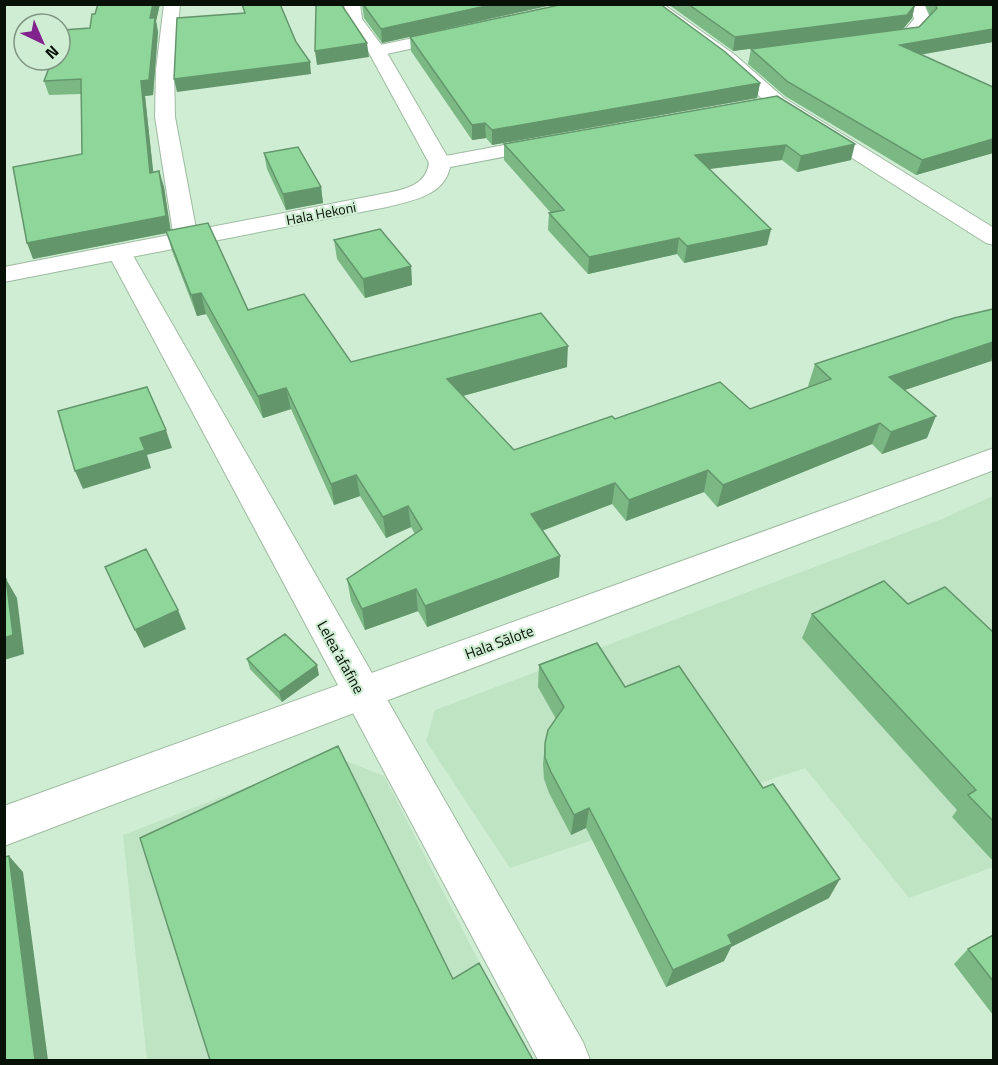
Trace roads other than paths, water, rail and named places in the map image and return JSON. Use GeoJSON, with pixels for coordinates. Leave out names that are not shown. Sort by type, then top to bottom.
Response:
{"type":"FeatureCollection","features":[{"type":"Feature","properties":{"kind":"street"},"geometry":{"type":"LineString","coordinates":[[172,4],[165,70],[165,117],[186,239]]}},
{"type":"Feature","properties":{"kind":"street"},"geometry":{"type":"LineString","coordinates":[[352,4],[354,19],[377,51],[441,163],[568,140]]}},
{"type":"Feature","properties":{"kind":"street"},"geometry":{"type":"LineString","coordinates":[[652,4],[729,59],[777,102],[993,238]]}},
{"type":"Feature","properties":{"kind":"street"},"geometry":{"type":"LineString","coordinates":[[856,43],[909,35],[923,20],[917,6]]}},
{"type":"Feature","properties":{"kind":"street"},"geometry":{"type":"LineString","coordinates":[[377,51],[468,32]]}},
{"type":"Feature","properties":{"kind":"street"},"geometry":{"type":"LineString","coordinates":[[729,59],[749,55]]}},
{"type":"Feature","properties":{"kind":"street"},"geometry":{"type":"LineString","coordinates":[[753,106],[777,102]]}},
{"type":"Feature","properties":{"kind":"street","name":"Hala Hekoni"},"geometry":{"type":"LineString","coordinates":[[4,274],[411,194],[431,185],[440,174],[441,163]]}},
{"type":"Feature","properties":{"kind":"street","name":"Lelea’afafine"},"geometry":{"type":"LineString","coordinates":[[119,252],[565,1060]]}},
{"type":"Feature","properties":{"kind":"street","name":"Hala Sālote"},"geometry":{"type":"LineString","coordinates":[[4,826],[993,458]]}}]}
